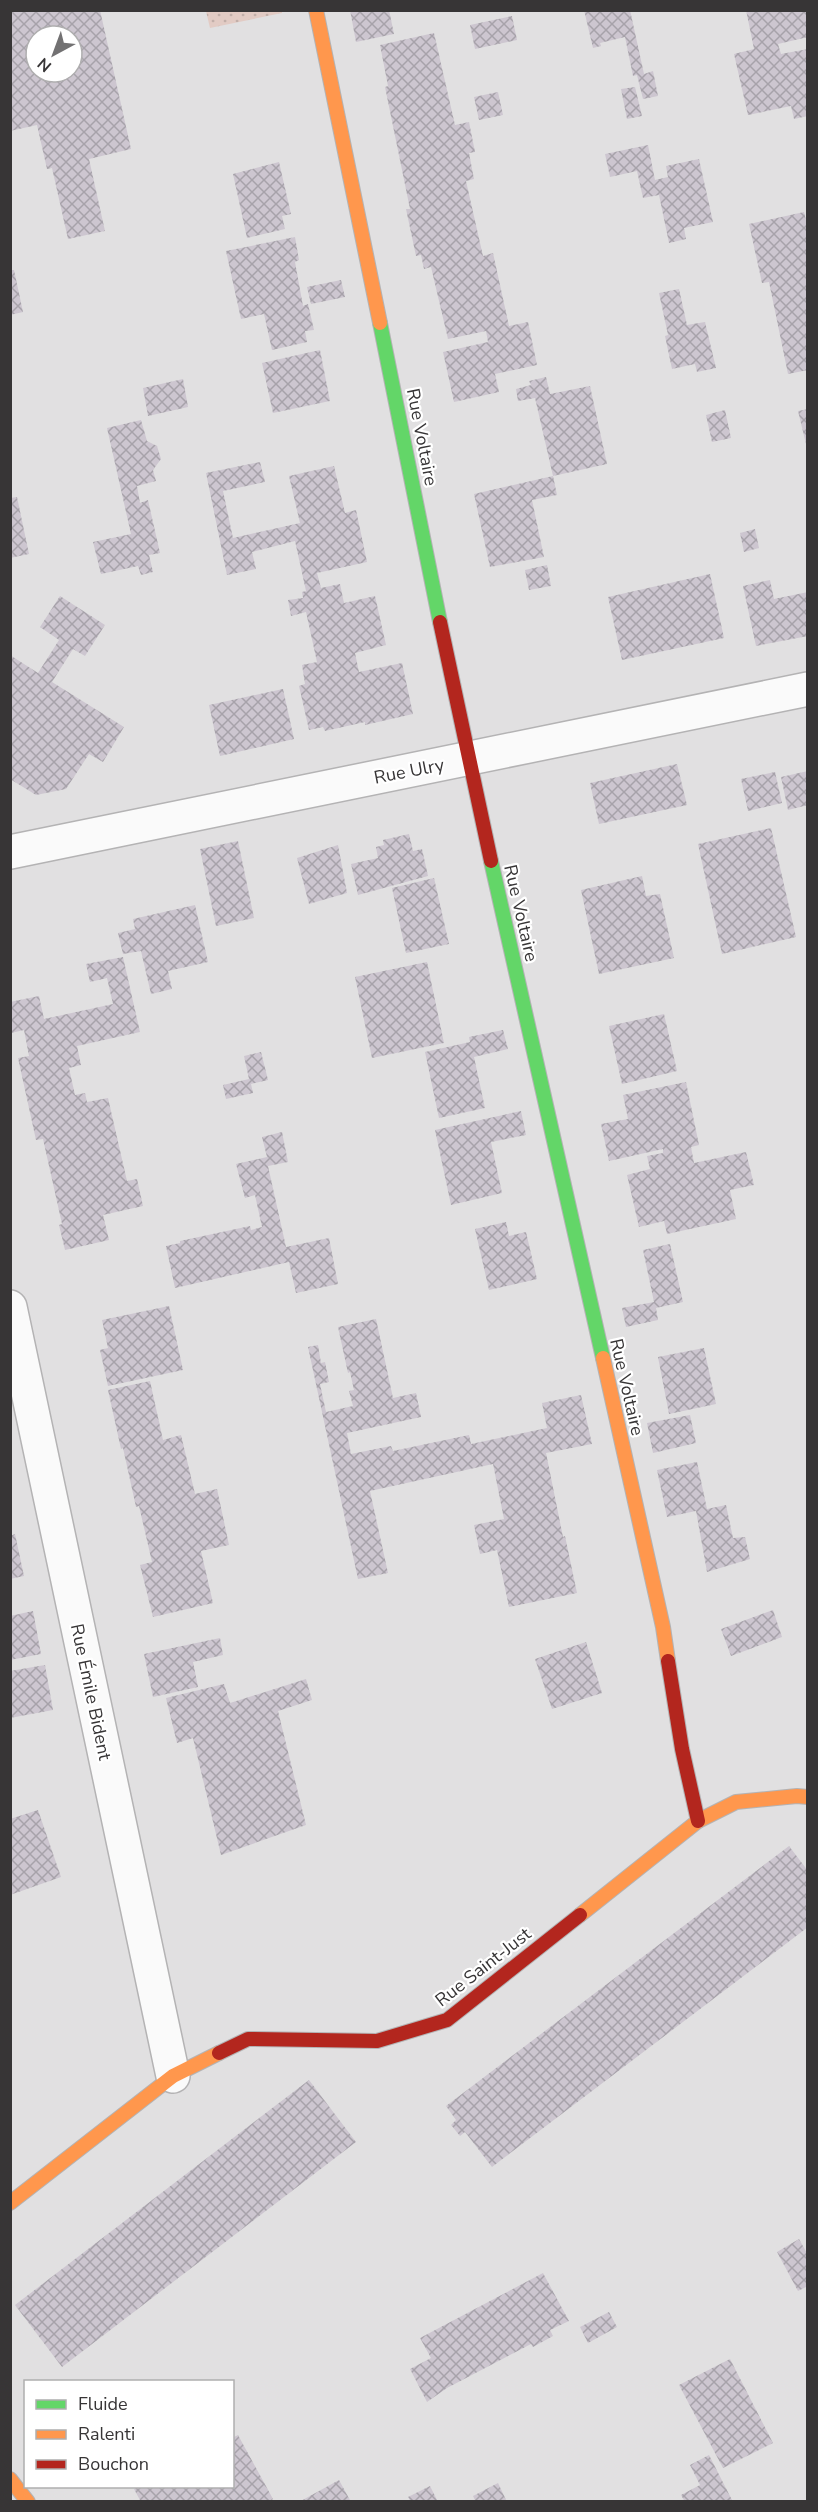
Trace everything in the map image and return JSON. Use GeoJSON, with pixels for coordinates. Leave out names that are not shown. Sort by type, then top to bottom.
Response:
{"type":"FeatureCollection","features":[{"type":"Feature","properties":{"kind":"street","name":"Rue Voltaire"},"geometry":{"type":"LineString","coordinates":[[316,10],[468,759],[663,1627],[682,1749],[698,1821]]}},
{"type":"Feature","properties":{"kind":"street","name":"Rue Ulry"},"geometry":{"type":"LineString","coordinates":[[10,852],[807,689]]}},
{"type":"Feature","properties":{"kind":"street","name":"Rue Émile Bident"},"geometry":{"type":"LineString","coordinates":[[10,1307],[172,2076]]}},
{"type":"Feature","properties":{"kind":"street","name":"Rue Saint-Just"},"geometry":{"type":"LineString","coordinates":[[10,2203],[172,2076],[248,2039],[378,2041],[447,2020],[698,1821],[736,1802],[807,1797]]}},
{"type":"Feature","properties":{"kind":"street"},"geometry":{"type":"LineString","coordinates":[[10,2479],[28,2502]]}},
{"type":"Feature","properties":{"kind":"shaded area"},"geometry":{"type":"Polygon","coordinates":[[[206,11],[282,11],[282,13],[210,28],[206,11]]]}},
{"type":"Feature","properties":{"kind":"building"},"geometry":{"type":"Polygon","coordinates":[[[10,10],[100,10],[131,149],[89,159],[105,231],[68,239],[52,168],[47,169],[37,125],[10,131],[10,10]]]}},
{"type":"Feature","properties":{"kind":"building"},"geometry":{"type":"Polygon","coordinates":[[[350,10],[389,10],[394,34],[356,42],[350,10]]]}},
{"type":"Feature","properties":{"kind":"building"},"geometry":{"type":"Polygon","coordinates":[[[584,10],[630,10],[644,74],[653,71],[658,96],[643,99],[637,75],[633,76],[625,37],[600,43],[601,46],[593,48],[584,10]]]}},
{"type":"Feature","properties":{"kind":"building"},"geometry":{"type":"Polygon","coordinates":[[[746,10],[808,10],[808,37],[778,44],[781,54],[808,49],[808,116],[794,119],[791,106],[748,115],[734,54],[754,49],[746,10]]]}},
{"type":"Feature","properties":{"kind":"building"},"geometry":{"type":"Polygon","coordinates":[[[512,16],[517,40],[475,49],[470,25],[512,16]]]}},
{"type":"Feature","properties":{"kind":"building"},"geometry":{"type":"Polygon","coordinates":[[[434,33],[455,125],[469,122],[475,152],[469,153],[474,179],[466,181],[483,256],[493,253],[509,326],[528,322],[537,365],[495,374],[499,392],[454,402],[443,352],[488,342],[486,331],[448,339],[431,267],[424,269],[421,255],[416,256],[406,209],[410,209],[385,87],[388,86],[380,45],[434,33]]]}},
{"type":"Feature","properties":{"kind":"building"},"geometry":{"type":"Polygon","coordinates":[[[635,87],[642,116],[627,119],[621,89],[635,87]]]}},
{"type":"Feature","properties":{"kind":"building"},"geometry":{"type":"Polygon","coordinates":[[[498,92],[503,115],[479,120],[474,97],[498,92]]]}},
{"type":"Feature","properties":{"kind":"building"},"geometry":{"type":"Polygon","coordinates":[[[648,145],[655,180],[668,177],[666,166],[699,159],[713,222],[684,228],[686,239],[669,243],[659,195],[643,198],[637,171],[610,177],[605,154],[648,145]]]}},
{"type":"Feature","properties":{"kind":"building"},"geometry":{"type":"Polygon","coordinates":[[[279,162],[291,214],[282,216],[285,229],[247,238],[233,174],[279,162]]]}},
{"type":"Feature","properties":{"kind":"building"},"geometry":{"type":"Polygon","coordinates":[[[804,212],[808,229],[808,370],[788,374],[769,282],[762,283],[749,224],[804,212]]]}},
{"type":"Feature","properties":{"kind":"building"},"geometry":{"type":"Polygon","coordinates":[[[295,237],[299,260],[295,262],[303,306],[308,304],[314,330],[305,331],[307,342],[272,350],[264,314],[241,319],[226,251],[295,237]]]}},
{"type":"Feature","properties":{"kind":"building"},"geometry":{"type":"Polygon","coordinates":[[[10,270],[14,270],[23,312],[10,315],[10,270]]]}},
{"type":"Feature","properties":{"kind":"building"},"geometry":{"type":"Polygon","coordinates":[[[341,280],[345,297],[311,304],[307,287],[341,280]]]}},
{"type":"Feature","properties":{"kind":"building"},"geometry":{"type":"Polygon","coordinates":[[[679,289],[687,325],[705,322],[716,368],[697,372],[695,364],[672,369],[659,293],[679,289]]]}},
{"type":"Feature","properties":{"kind":"building"},"geometry":{"type":"Polygon","coordinates":[[[320,350],[330,401],[273,413],[262,363],[320,350]]]}},
{"type":"Feature","properties":{"kind":"building"},"geometry":{"type":"Polygon","coordinates":[[[546,377],[550,394],[590,386],[607,464],[553,476],[535,398],[518,401],[516,389],[531,385],[529,381],[546,377]]]}},
{"type":"Feature","properties":{"kind":"building"},"geometry":{"type":"Polygon","coordinates":[[[183,379],[188,407],[148,416],[143,388],[183,379]]]}},
{"type":"Feature","properties":{"kind":"building"},"geometry":{"type":"Polygon","coordinates":[[[808,409],[808,448],[807,448],[798,411],[808,409]]]}},
{"type":"Feature","properties":{"kind":"building"},"geometry":{"type":"Polygon","coordinates":[[[725,410],[731,438],[712,442],[706,415],[725,410]]]}},
{"type":"Feature","properties":{"kind":"building"},"geometry":{"type":"Polygon","coordinates":[[[141,420],[147,441],[157,446],[161,459],[153,470],[156,481],[137,486],[140,503],[148,500],[160,553],[149,555],[153,572],[141,575],[138,566],[101,574],[93,542],[131,534],[107,428],[141,420]]]}},
{"type":"Feature","properties":{"kind":"building"},"geometry":{"type":"Polygon","coordinates":[[[260,462],[265,482],[223,491],[233,538],[300,523],[289,476],[334,466],[345,513],[356,510],[367,562],[317,573],[321,588],[340,584],[344,603],[375,596],[386,645],[355,653],[359,672],[402,663],[413,714],[365,725],[365,722],[325,731],[323,727],[309,730],[299,686],[305,684],[302,665],[317,662],[306,612],[291,616],[288,600],[303,598],[302,592],[306,591],[295,541],[252,552],[256,569],[227,575],[206,473],[260,462]]]}},
{"type":"Feature","properties":{"kind":"building"},"geometry":{"type":"Polygon","coordinates":[[[553,476],[557,495],[532,500],[544,557],[490,567],[474,494],[553,476]]]}},
{"type":"Feature","properties":{"kind":"building"},"geometry":{"type":"Polygon","coordinates":[[[17,497],[29,554],[10,558],[10,498],[17,497]]]}},
{"type":"Feature","properties":{"kind":"building"},"geometry":{"type":"Polygon","coordinates":[[[755,529],[759,548],[744,552],[740,533],[755,529]]]}},
{"type":"Feature","properties":{"kind":"building"},"geometry":{"type":"Polygon","coordinates":[[[547,565],[551,586],[529,590],[525,570],[547,565]]]}},
{"type":"Feature","properties":{"kind":"building"},"geometry":{"type":"Polygon","coordinates":[[[710,574],[724,638],[622,660],[608,597],[710,574]]]}},
{"type":"Feature","properties":{"kind":"building"},"geometry":{"type":"Polygon","coordinates":[[[770,580],[774,599],[808,592],[808,636],[756,646],[743,586],[770,580]]]}},
{"type":"Feature","properties":{"kind":"building"},"geometry":{"type":"Polygon","coordinates":[[[60,596],[105,625],[85,656],[73,649],[52,682],[124,727],[103,762],[89,754],[66,789],[36,795],[10,779],[10,655],[38,673],[59,640],[40,627],[60,596]]]}},
{"type":"Feature","properties":{"kind":"building"},"geometry":{"type":"Polygon","coordinates":[[[283,689],[294,739],[220,756],[209,705],[283,689]]]}},
{"type":"Feature","properties":{"kind":"building"},"geometry":{"type":"Polygon","coordinates":[[[677,764],[687,805],[599,824],[590,783],[677,764]]]}},
{"type":"Feature","properties":{"kind":"building"},"geometry":{"type":"Polygon","coordinates":[[[808,771],[808,805],[788,810],[781,777],[808,771]]]}},
{"type":"Feature","properties":{"kind":"building"},"geometry":{"type":"Polygon","coordinates":[[[775,772],[782,803],[748,811],[741,779],[775,772]]]}},
{"type":"Feature","properties":{"kind":"building"},"geometry":{"type":"Polygon","coordinates":[[[771,828],[796,937],[722,954],[698,844],[771,828]]]}},
{"type":"Feature","properties":{"kind":"building"},"geometry":{"type":"Polygon","coordinates":[[[409,834],[413,851],[422,849],[428,876],[358,895],[351,864],[378,858],[376,847],[384,845],[383,840],[409,834]]]}},
{"type":"Feature","properties":{"kind":"building"},"geometry":{"type":"Polygon","coordinates":[[[238,841],[254,918],[216,926],[200,849],[238,841]]]}},
{"type":"Feature","properties":{"kind":"building"},"geometry":{"type":"Polygon","coordinates":[[[338,845],[347,893],[309,904],[297,858],[338,845]]]}},
{"type":"Feature","properties":{"kind":"building"},"geometry":{"type":"Polygon","coordinates":[[[642,876],[646,896],[660,894],[674,958],[599,974],[581,890],[642,876]]]}},
{"type":"Feature","properties":{"kind":"building"},"geometry":{"type":"Polygon","coordinates":[[[434,878],[449,944],[406,953],[392,888],[434,878]]]}},
{"type":"Feature","properties":{"kind":"building"},"geometry":{"type":"Polygon","coordinates":[[[195,905],[208,962],[168,971],[172,989],[151,994],[141,951],[123,954],[118,933],[135,929],[133,919],[195,905]]]}},
{"type":"Feature","properties":{"kind":"building"},"geometry":{"type":"Polygon","coordinates":[[[123,957],[140,1032],[77,1046],[81,1065],[69,1068],[75,1095],[85,1093],[87,1102],[108,1098],[127,1181],[137,1179],[143,1206],[103,1215],[109,1240],[65,1250],[59,1225],[62,1224],[43,1139],[36,1140],[18,1058],[29,1056],[24,1030],[11,1033],[10,1002],[39,996],[44,1019],[113,1004],[107,978],[90,982],[86,964],[123,957]]]}},
{"type":"Feature","properties":{"kind":"building"},"geometry":{"type":"Polygon","coordinates":[[[427,962],[444,1043],[372,1058],[355,977],[427,962]]]}},
{"type":"Feature","properties":{"kind":"building"},"geometry":{"type":"Polygon","coordinates":[[[664,1014],[677,1071],[622,1084],[609,1026],[664,1014]]]}},
{"type":"Feature","properties":{"kind":"building"},"geometry":{"type":"Polygon","coordinates":[[[503,1030],[508,1049],[474,1057],[485,1108],[439,1118],[425,1052],[470,1042],[469,1037],[503,1030]]]}},
{"type":"Feature","properties":{"kind":"building"},"geometry":{"type":"Polygon","coordinates":[[[261,1052],[268,1080],[251,1084],[253,1093],[226,1099],[223,1085],[249,1079],[244,1056],[261,1052]]]}},
{"type":"Feature","properties":{"kind":"building"},"geometry":{"type":"Polygon","coordinates":[[[686,1082],[699,1145],[691,1147],[694,1163],[746,1152],[754,1185],[730,1190],[736,1219],[667,1234],[664,1221],[639,1227],[627,1175],[650,1169],[647,1156],[663,1153],[663,1149],[609,1161],[601,1124],[628,1119],[623,1095],[686,1082]]]}},
{"type":"Feature","properties":{"kind":"building"},"geometry":{"type":"Polygon","coordinates":[[[521,1111],[526,1135],[491,1142],[502,1193],[451,1205],[435,1130],[521,1111]]]}},
{"type":"Feature","properties":{"kind":"building"},"geometry":{"type":"Polygon","coordinates":[[[282,1132],[288,1162],[268,1166],[286,1247],[329,1238],[338,1284],[296,1293],[289,1262],[175,1288],[166,1246],[250,1226],[251,1230],[262,1227],[255,1195],[245,1198],[236,1164],[267,1157],[262,1137],[282,1132]]]}},
{"type":"Feature","properties":{"kind":"building"},"geometry":{"type":"Polygon","coordinates":[[[506,1222],[509,1236],[526,1232],[537,1279],[489,1290],[475,1229],[506,1222]]]}},
{"type":"Feature","properties":{"kind":"building"},"geometry":{"type":"Polygon","coordinates":[[[670,1244],[683,1302],[656,1308],[658,1320],[626,1327],[622,1308],[654,1302],[643,1250],[670,1244]]]}},
{"type":"Feature","properties":{"kind":"building"},"geometry":{"type":"Polygon","coordinates":[[[169,1306],[183,1370],[108,1386],[100,1350],[108,1348],[102,1320],[169,1306]]]}},
{"type":"Feature","properties":{"kind":"building"},"geometry":{"type":"Polygon","coordinates":[[[376,1319],[393,1398],[416,1393],[421,1417],[347,1433],[351,1454],[391,1446],[393,1451],[469,1435],[471,1444],[547,1428],[542,1403],[581,1395],[592,1444],[546,1453],[577,1593],[509,1607],[497,1550],[480,1554],[474,1525],[504,1519],[493,1464],[370,1491],[388,1573],[358,1579],[308,1347],[318,1345],[321,1363],[325,1362],[329,1382],[320,1384],[326,1412],[353,1406],[349,1391],[354,1390],[338,1327],[376,1319]]]}},
{"type":"Feature","properties":{"kind":"building"},"geometry":{"type":"Polygon","coordinates":[[[704,1348],[716,1404],[669,1414],[658,1357],[704,1348]]]}},
{"type":"Feature","properties":{"kind":"building"},"geometry":{"type":"Polygon","coordinates":[[[150,1381],[163,1440],[181,1435],[195,1494],[217,1489],[229,1545],[201,1551],[213,1603],[153,1617],[140,1565],[152,1562],[139,1506],[136,1507],[123,1448],[121,1449],[108,1390],[150,1381]]]}},
{"type":"Feature","properties":{"kind":"building"},"geometry":{"type":"Polygon","coordinates":[[[690,1415],[696,1443],[653,1453],[647,1423],[690,1415]]]}},
{"type":"Feature","properties":{"kind":"building"},"geometry":{"type":"Polygon","coordinates":[[[697,1462],[707,1509],[726,1505],[733,1538],[745,1537],[750,1559],[707,1572],[696,1511],[667,1517],[657,1470],[697,1462]]]}},
{"type":"Feature","properties":{"kind":"building"},"geometry":{"type":"Polygon","coordinates":[[[15,1534],[24,1576],[10,1579],[10,1536],[15,1534]]]}},
{"type":"Feature","properties":{"kind":"building"},"geometry":{"type":"Polygon","coordinates":[[[773,1610],[782,1637],[731,1656],[721,1629],[773,1610]]]}},
{"type":"Feature","properties":{"kind":"building"},"geometry":{"type":"Polygon","coordinates":[[[33,1611],[41,1654],[10,1660],[10,1616],[33,1611]]]}},
{"type":"Feature","properties":{"kind":"building"},"geometry":{"type":"Polygon","coordinates":[[[220,1638],[223,1655],[193,1662],[198,1687],[153,1697],[144,1654],[220,1638]]]}},
{"type":"Feature","properties":{"kind":"building"},"geometry":{"type":"Polygon","coordinates":[[[586,1642],[602,1693],[552,1709],[535,1659],[586,1642]]]}},
{"type":"Feature","properties":{"kind":"building"},"geometry":{"type":"Polygon","coordinates":[[[45,1665],[53,1710],[10,1718],[10,1671],[45,1665]]]}},
{"type":"Feature","properties":{"kind":"building"},"geometry":{"type":"Polygon","coordinates":[[[306,1679],[312,1700],[278,1711],[306,1825],[221,1855],[193,1738],[177,1743],[166,1698],[224,1684],[230,1703],[306,1679]]]}},
{"type":"Feature","properties":{"kind":"building"},"geometry":{"type":"Polygon","coordinates":[[[38,1810],[61,1877],[10,1895],[10,1819],[38,1810]]]}},
{"type":"Feature","properties":{"kind":"building"},"geometry":{"type":"Polygon","coordinates":[[[789,1846],[808,1871],[808,1927],[492,2167],[465,2132],[460,2136],[451,2125],[456,2120],[446,2106],[789,1846]]]}},
{"type":"Feature","properties":{"kind":"building"},"geometry":{"type":"Polygon","coordinates":[[[309,2080],[356,2142],[62,2367],[15,2305],[309,2080]]]}},
{"type":"Feature","properties":{"kind":"building"},"geometry":{"type":"Polygon","coordinates":[[[799,2239],[808,2255],[808,2286],[798,2291],[777,2252],[799,2239]]]}},
{"type":"Feature","properties":{"kind":"building"},"geometry":{"type":"Polygon","coordinates":[[[543,2273],[569,2321],[550,2330],[553,2336],[533,2347],[531,2344],[447,2388],[427,2402],[410,2369],[431,2358],[420,2338],[543,2273]]]}},
{"type":"Feature","properties":{"kind":"building"},"geometry":{"type":"Polygon","coordinates":[[[609,2312],[617,2327],[588,2343],[580,2327],[609,2312]]]}},
{"type":"Feature","properties":{"kind":"building"},"geometry":{"type":"Polygon","coordinates":[[[730,2359],[773,2443],[723,2468],[679,2385],[730,2359]]]}},
{"type":"Feature","properties":{"kind":"building"},"geometry":{"type":"Polygon","coordinates":[[[238,2435],[273,2499],[269,2502],[141,2502],[134,2489],[136,2488],[234,2488],[234,2437],[238,2435]]]}},
{"type":"Feature","properties":{"kind":"building"},"geometry":{"type":"Polygon","coordinates":[[[709,2455],[733,2502],[685,2502],[681,2495],[700,2485],[690,2465],[709,2455]]]}},
{"type":"Feature","properties":{"kind":"building"},"geometry":{"type":"Polygon","coordinates":[[[339,2480],[351,2502],[299,2502],[339,2480]]]}},
{"type":"Feature","properties":{"kind":"building"},"geometry":{"type":"Polygon","coordinates":[[[498,2483],[507,2502],[476,2502],[473,2496],[498,2483]]]}},
{"type":"Feature","properties":{"kind":"building"},"geometry":{"type":"Polygon","coordinates":[[[430,2486],[438,2502],[411,2502],[408,2497],[430,2486]]]}},
{"type":"Feature","properties":{"kind":"traffic: fast"},"geometry":{"type":"LineString","coordinates":[[380,323],[440,622]]}},
{"type":"Feature","properties":{"kind":"traffic: fast"},"geometry":{"type":"LineString","coordinates":[[491,861],[603,1358]]}},
{"type":"Feature","properties":{"kind":"traffic: slow"},"geometry":{"type":"LineString","coordinates":[[316,10],[380,323]]}},
{"type":"Feature","properties":{"kind":"traffic: slow"},"geometry":{"type":"LineString","coordinates":[[603,1358],[663,1627],[668,1661]]}},
{"type":"Feature","properties":{"kind":"traffic: slow"},"geometry":{"type":"LineString","coordinates":[[580,1915],[698,1821],[736,1802],[808,1797]]}},
{"type":"Feature","properties":{"kind":"traffic: slow"},"geometry":{"type":"LineString","coordinates":[[10,2203],[173,2076],[219,2053]]}},
{"type":"Feature","properties":{"kind":"traffic: slow"},"geometry":{"type":"LineString","coordinates":[[10,2479],[28,2502]]}},
{"type":"Feature","properties":{"kind":"traffic: jam"},"geometry":{"type":"LineString","coordinates":[[440,622],[491,861]]}},
{"type":"Feature","properties":{"kind":"traffic: jam"},"geometry":{"type":"LineString","coordinates":[[668,1661],[682,1749],[698,1821]]}},
{"type":"Feature","properties":{"kind":"traffic: jam"},"geometry":{"type":"LineString","coordinates":[[219,2053],[248,2039],[377,2041],[447,2020],[580,1915]]}}]}
